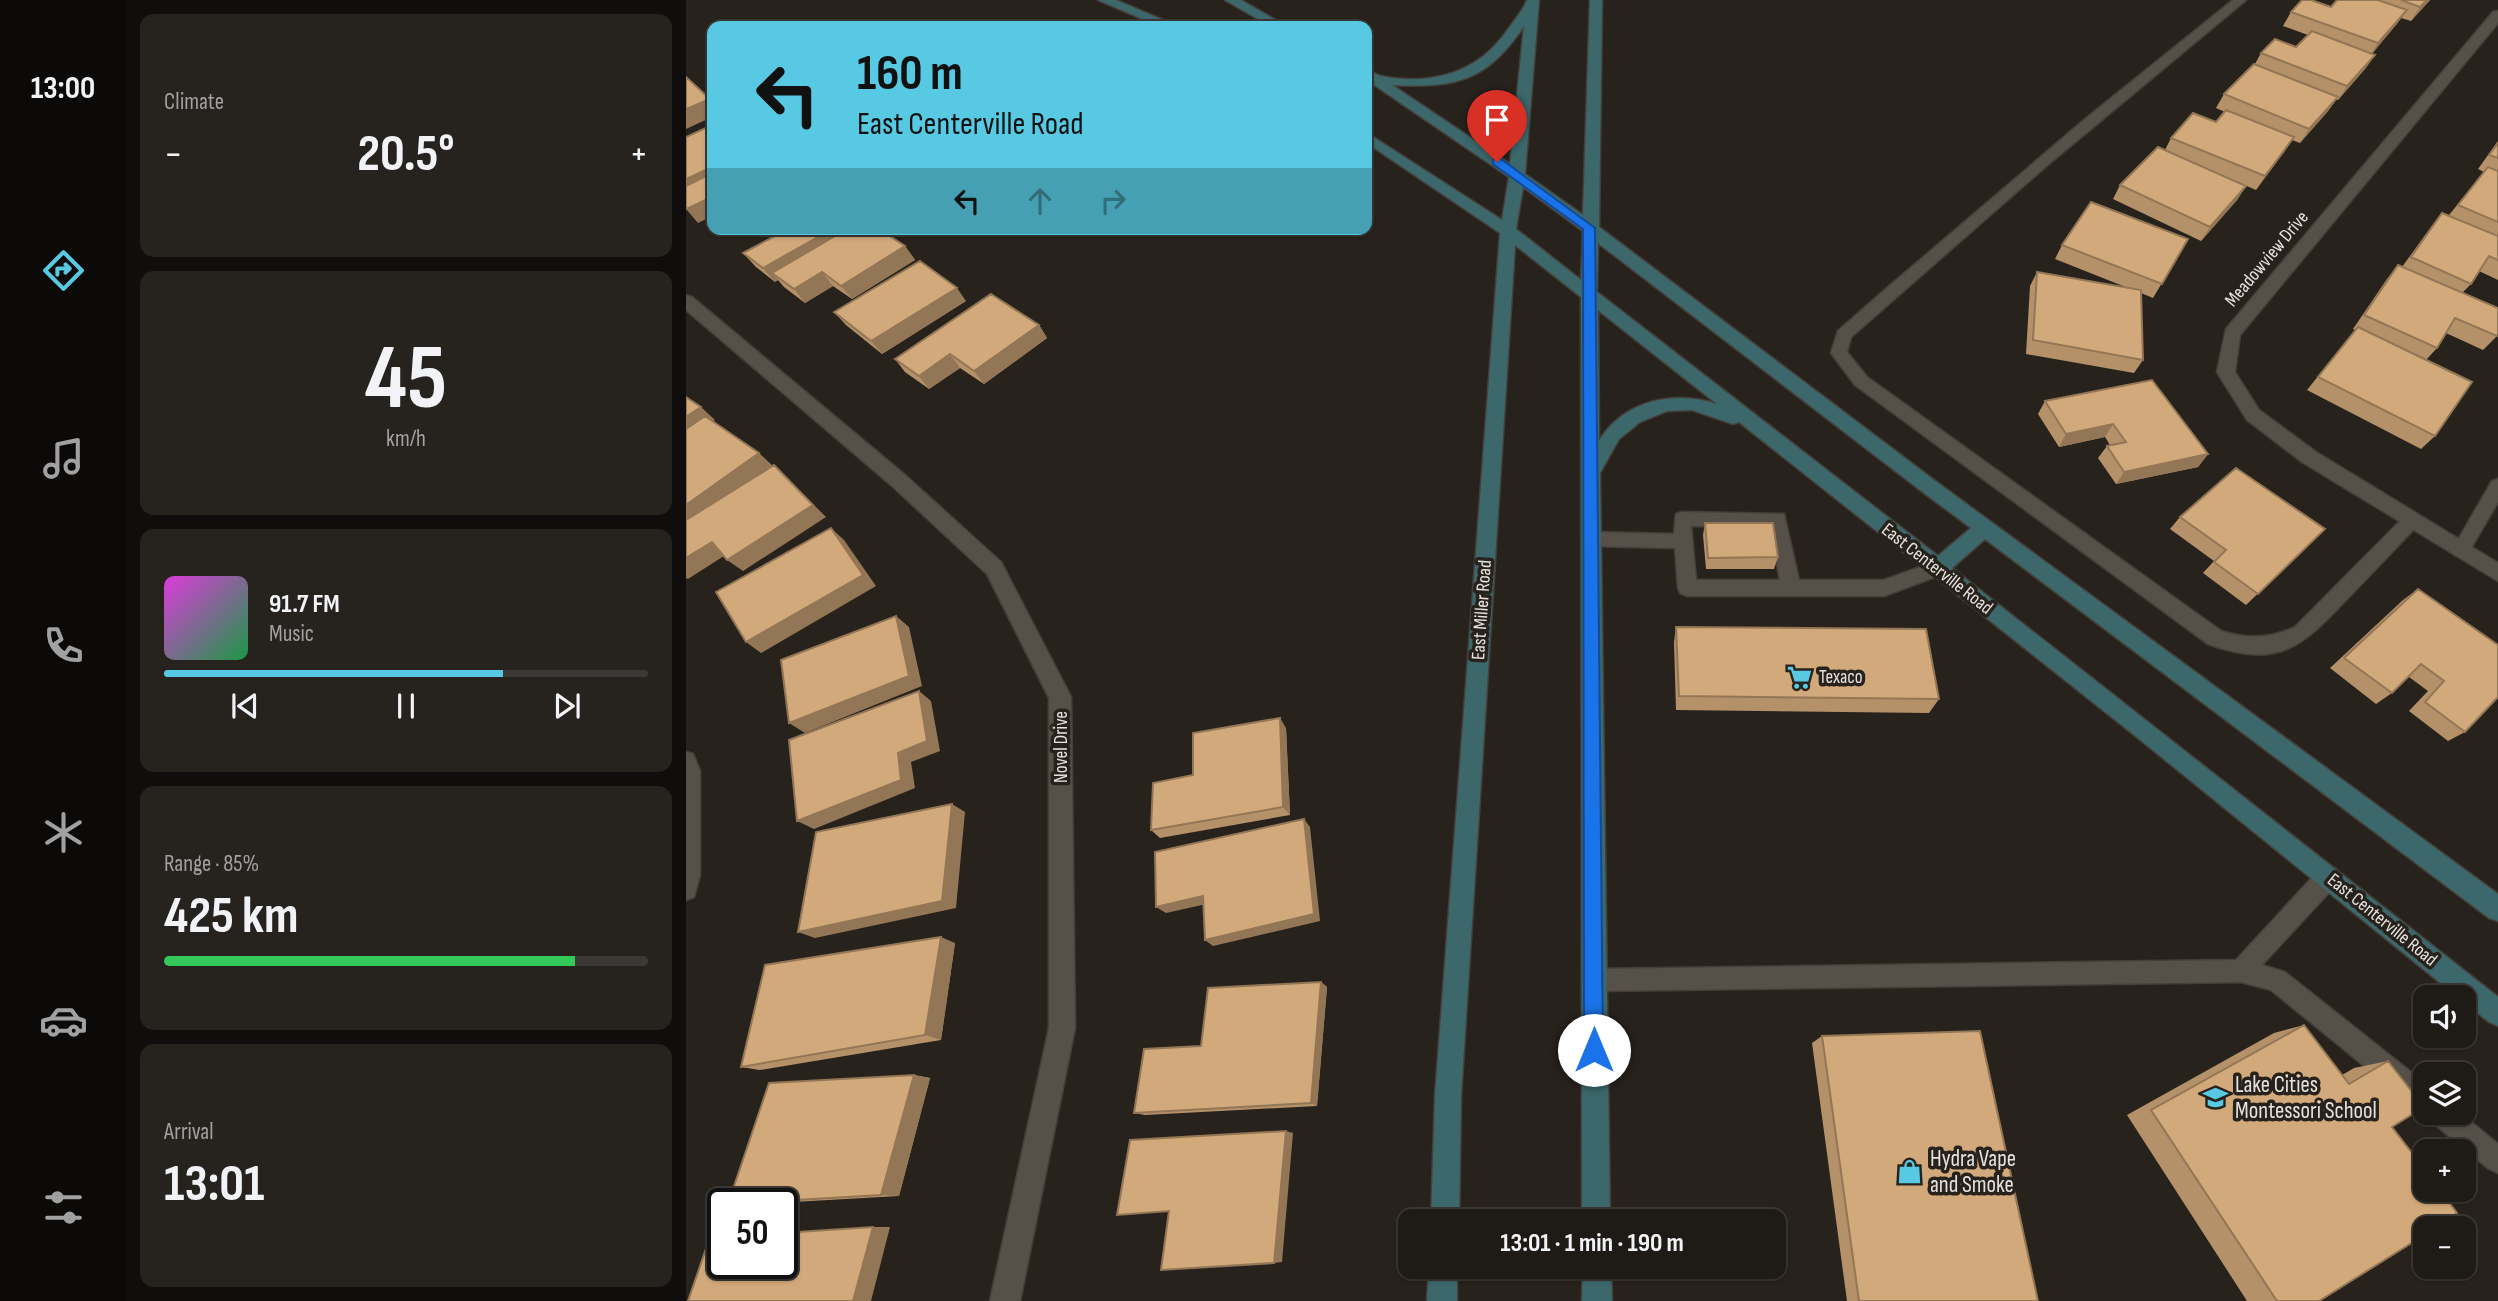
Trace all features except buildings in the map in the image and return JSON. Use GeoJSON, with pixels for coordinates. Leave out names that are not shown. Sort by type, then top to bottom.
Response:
{"type":"FeatureCollection","features":[{"type":"Feature","properties":{"kind":"main road"},"geometry":{"type":"LineString","coordinates":[[1104,0],[1157,21]]}},
{"type":"Feature","properties":{"kind":"main road"},"geometry":{"type":"LineString","coordinates":[[1231,0],[1270,21]]}},
{"type":"Feature","properties":{"kind":"main road"},"geometry":{"type":"LineString","coordinates":[[1596,0],[1589,228],[1596,1209]]}},
{"type":"Feature","properties":{"kind":"main road"},"geometry":{"type":"LineString","coordinates":[[1372,76],[1415,82],[1443,80],[1471,71],[1493,58],[1533,1]]}},
{"type":"Feature","properties":{"kind":"main road","name":"East Miller Road"},"geometry":{"type":"LineString","coordinates":[[1445,1209],[1448,1097],[1508,231],[1517,175],[1533,1]]}},
{"type":"Feature","properties":{"kind":"main road"},"geometry":{"type":"LineString","coordinates":[[1372,76],[1517,175],[1589,228],[1984,528],[2498,909]]}},
{"type":"Feature","properties":{"kind":"main road","name":"East Centerville Road"},"geometry":{"type":"LineString","coordinates":[[1372,140],[1508,231],[2141,727],[2498,1013]]}},
{"type":"Feature","properties":{"kind":"main road"},"geometry":{"type":"LineString","coordinates":[[1590,473],[1613,434],[1634,417],[1665,404],[1692,403],[1751,423]]}},
{"type":"Feature","properties":{"kind":"main road"},"geometry":{"type":"LineString","coordinates":[[1937,569],[1984,528]]}},
{"type":"Feature","properties":{"kind":"main road"},"geometry":{"type":"LineString","coordinates":[[1442,1301],[1443,1279]]}},
{"type":"Feature","properties":{"kind":"main road"},"geometry":{"type":"LineString","coordinates":[[1597,1279],[1597,1301]]}},
{"type":"Feature","properties":{"kind":"street","name":"Meadowview Drive"},"geometry":{"type":"LineString","coordinates":[[2498,15],[2232,333],[2226,372],[2253,415],[2309,457],[2498,573]]}},
{"type":"Feature","properties":{"kind":"street","name":"Novel Drive"},"geometry":{"type":"LineString","coordinates":[[686,301],[898,480],[994,568],[1060,697],[1062,1028],[1005,1301]]}},
{"type":"Feature","properties":{"kind":"lane"},"geometry":{"type":"LineString","coordinates":[[2240,0],[2134,84],[1962,230],[1844,335],[1839,353],[1861,381],[2215,638],[2249,648],[2280,644],[2302,633],[2412,520]]}},
{"type":"Feature","properties":{"kind":"lane"},"geometry":{"type":"LineString","coordinates":[[2460,550],[2498,486]]}},
{"type":"Feature","properties":{"kind":"lane"},"geometry":{"type":"LineString","coordinates":[[1791,589],[1778,519],[1682,519],[1687,588],[1791,589],[1884,588],[1937,569]]}},
{"type":"Feature","properties":{"kind":"lane"},"geometry":{"type":"LineString","coordinates":[[1591,539],[1683,541]]}},
{"type":"Feature","properties":{"kind":"lane"},"geometry":{"type":"LineString","coordinates":[[686,761],[690,784],[689,875],[686,889]]}},
{"type":"Feature","properties":{"kind":"lane"},"geometry":{"type":"LineString","coordinates":[[2241,971],[2328,877]]}},
{"type":"Feature","properties":{"kind":"lane"},"geometry":{"type":"LineString","coordinates":[[1593,979],[2241,971],[2277,980],[2413,1090]]}},
{"type":"Feature","properties":{"kind":"lane"},"geometry":{"type":"LineString","coordinates":[[2456,1125],[2498,1160]]}},
{"type":"Feature","properties":{"kind":"place","name":"Texaco"},"geometry":{"type":"Point","coordinates":[1799,677]}},
{"type":"Feature","properties":{"kind":"place","name":"Lake Cities Montessori School"},"geometry":{"type":"Point","coordinates":[2215,1098]}},
{"type":"Feature","properties":{"kind":"place","name":"Hydra Vape and Smoke"},"geometry":{"type":"Point","coordinates":[1910,1172]}},
{"type":"Feature","properties":{"kind":"route"},"geometry":{"type":"LineString","coordinates":[[1497,162],[1589,228],[1594,1050]]}}]}
